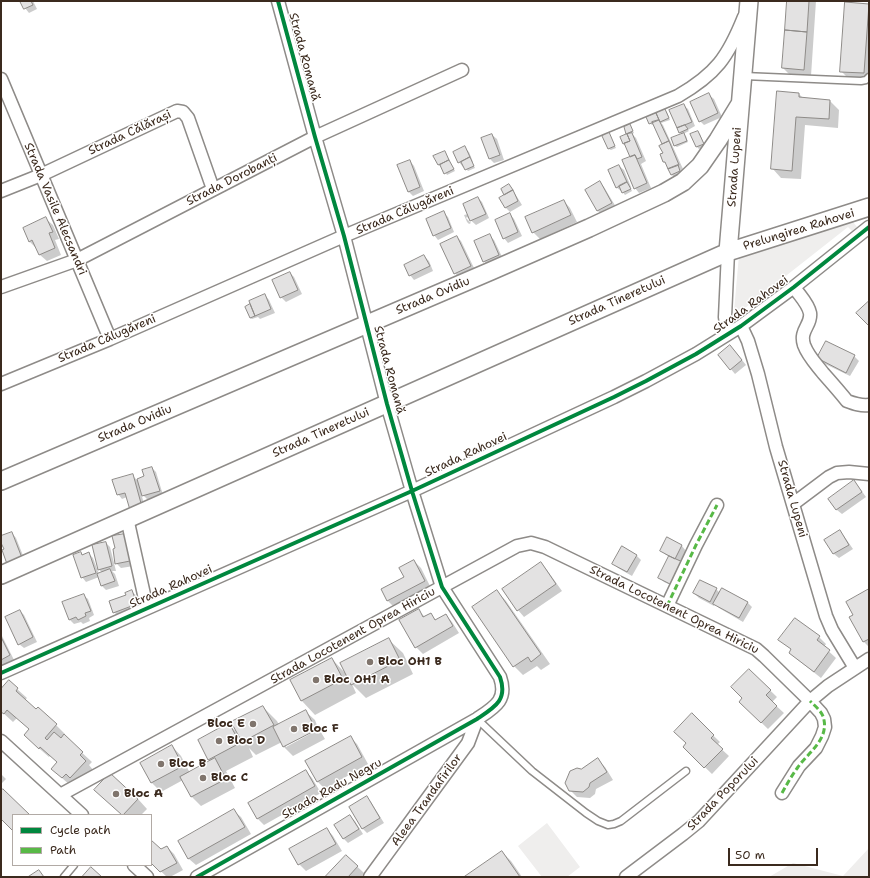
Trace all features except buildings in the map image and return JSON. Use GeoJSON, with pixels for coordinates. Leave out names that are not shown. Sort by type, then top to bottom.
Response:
{"type":"FeatureCollection","features":[{"type":"Feature","properties":{"kind":"main road","name":"Strada Lupeni"},"geometry":{"type":"LineString","coordinates":[[728,252],[749,3]]}},
{"type":"Feature","properties":{"kind":"main road","name":"Strada Ovidiu"},"geometry":{"type":"LineString","coordinates":[[1,481],[589,228],[675,187],[692,174],[708,156],[740,104]]}},
{"type":"Feature","properties":{"kind":"main road","name":"Prelungirea Rahovei"},"geometry":{"type":"LineString","coordinates":[[728,252],[869,208]]}},
{"type":"Feature","properties":{"kind":"main road","name":"Strada Tineretului"},"geometry":{"type":"LineString","coordinates":[[1,575],[728,252]]}},
{"type":"Feature","properties":{"kind":"street","name":"Strada Romană"},"geometry":{"type":"LineString","coordinates":[[278,1],[344,236],[366,325],[412,491],[442,587],[500,677],[503,686],[502,696],[497,704],[477,719]]}},
{"type":"Feature","properties":{"kind":"street","name":"Strada Călugăreni"},"geometry":{"type":"LineString","coordinates":[[1,384],[110,339],[344,236],[678,96],[700,82],[719,64],[728,52],[736,36],[749,3]]}},
{"type":"Feature","properties":{"kind":"street","name":"Strada Dorobanți"},"geometry":{"type":"LineString","coordinates":[[1,287],[77,260],[315,137],[462,70]]}},
{"type":"Feature","properties":{"kind":"street","name":"Strada Vasile Alecsandri"},"geometry":{"type":"LineString","coordinates":[[1,79],[4,95],[41,175],[110,339]]}},
{"type":"Feature","properties":{"kind":"street","name":"Strada Călărași"},"geometry":{"type":"LineString","coordinates":[[1,191],[41,175],[177,111],[183,112],[188,118],[213,189]]}},
{"type":"Feature","properties":{"kind":"street","name":"Strada Rahovei"},"geometry":{"type":"LineString","coordinates":[[1,673],[412,491],[646,382],[696,354],[741,326],[868,230]]}},
{"type":"Feature","properties":{"kind":"street","name":"Strada Lupeni"},"geometry":{"type":"LineString","coordinates":[[728,252],[725,317],[729,333]]}},
{"type":"Feature","properties":{"kind":"street"},"geometry":{"type":"LineString","coordinates":[[794,287],[807,305],[810,313],[810,321],[804,329],[802,338],[810,356],[847,401],[856,405],[869,405]]}},
{"type":"Feature","properties":{"kind":"street","name":"Strada Lupeni"},"geometry":{"type":"LineString","coordinates":[[741,326],[748,341],[758,374],[776,447],[814,580],[832,630],[855,668]]}},
{"type":"Feature","properties":{"kind":"street"},"geometry":{"type":"LineString","coordinates":[[793,504],[837,473],[849,472],[869,474]]}},
{"type":"Feature","properties":{"kind":"street"},"geometry":{"type":"LineString","coordinates":[[667,606],[717,505]]}},
{"type":"Feature","properties":{"kind":"street"},"geometry":{"type":"LineString","coordinates":[[127,518],[147,608]]}},
{"type":"Feature","properties":{"kind":"street","name":"Strada Locotenent Oprea Hiriciu"},"geometry":{"type":"LineString","coordinates":[[60,795],[517,546],[531,543],[545,547],[756,649],[810,701]]}},
{"type":"Feature","properties":{"kind":"street","name":"Strada Poporului"},"geometry":{"type":"LineString","coordinates":[[626,877],[700,821],[810,701],[828,686],[869,659]]}},
{"type":"Feature","properties":{"kind":"street"},"geometry":{"type":"LineString","coordinates":[[782,793],[799,766],[816,748],[822,736],[824,720],[821,713],[810,701]]}},
{"type":"Feature","properties":{"kind":"street","name":"Strada Radu Negru"},"geometry":{"type":"LineString","coordinates":[[197,877],[477,719]]}},
{"type":"Feature","properties":{"kind":"street","name":"Aleea Trandafirilor"},"geometry":{"type":"LineString","coordinates":[[370,877],[468,743],[477,719]]}},
{"type":"Feature","properties":{"kind":"street"},"geometry":{"type":"LineString","coordinates":[[1,741],[81,814]]}},
{"type":"Feature","properties":{"kind":"street"},"geometry":{"type":"LineString","coordinates":[[135,866],[147,877]]}},
{"type":"Feature","properties":{"kind":"lane"},"geometry":{"type":"LineString","coordinates":[[743,76],[861,81],[866,80],[869,77]]}},
{"type":"Feature","properties":{"kind":"lane"},"geometry":{"type":"LineString","coordinates":[[477,719],[532,771],[586,813],[598,821],[608,825],[621,821],[686,771]]}},
{"type":"Feature","properties":{"kind":"lane"},"geometry":{"type":"LineString","coordinates":[[64,877],[73,866]]}},
{"type":"Feature","properties":{"kind":"shaded area"},"geometry":{"type":"Polygon","coordinates":[[[850,218],[857,227],[852,231],[848,227],[740,312],[745,318],[736,315],[734,311],[739,255],[850,218]]]}},
{"type":"Feature","properties":{"kind":"shaded area"},"geometry":{"type":"Polygon","coordinates":[[[547,823],[580,867],[567,877],[542,877],[518,846],[547,823]]]}},
{"type":"Feature","properties":{"kind":"shaded area"},"geometry":{"type":"Polygon","coordinates":[[[869,848],[869,877],[769,877],[793,863],[843,876],[869,848]]]}},
{"type":"Feature","properties":{"kind":"marked path"},"geometry":{"type":"LineString","coordinates":[[667,606],[717,505]]}},
{"type":"Feature","properties":{"kind":"marked path"},"geometry":{"type":"LineString","coordinates":[[782,793],[796,770],[816,746],[823,734],[824,720],[822,714],[810,701]]}},
{"type":"Feature","properties":{"kind":"cycle path"},"geometry":{"type":"LineString","coordinates":[[197,877],[477,719],[494,707],[501,697],[502,692],[500,677],[442,587],[387,404],[344,236],[278,1]]}},
{"type":"Feature","properties":{"kind":"cycle path"},"geometry":{"type":"LineString","coordinates":[[1,673],[412,491],[646,381],[696,354],[741,326],[794,287],[869,227]]}},
{"type":"Feature","properties":{"kind":"place","name":"Bloc OH1 B"},"geometry":{"type":"Point","coordinates":[370,662]}},
{"type":"Feature","properties":{"kind":"place","name":"Bloc OH1 A"},"geometry":{"type":"Point","coordinates":[316,680]}},
{"type":"Feature","properties":{"kind":"place","name":"Bloc E"},"geometry":{"type":"Point","coordinates":[253,724]}},
{"type":"Feature","properties":{"kind":"place","name":"Bloc F"},"geometry":{"type":"Point","coordinates":[294,729]}},
{"type":"Feature","properties":{"kind":"place","name":"Bloc D"},"geometry":{"type":"Point","coordinates":[219,741]}},
{"type":"Feature","properties":{"kind":"place","name":"Bloc B"},"geometry":{"type":"Point","coordinates":[161,764]}},
{"type":"Feature","properties":{"kind":"place","name":"Bloc C"},"geometry":{"type":"Point","coordinates":[203,778]}},
{"type":"Feature","properties":{"kind":"place","name":"Bloc A"},"geometry":{"type":"Point","coordinates":[116,794]}}]}
